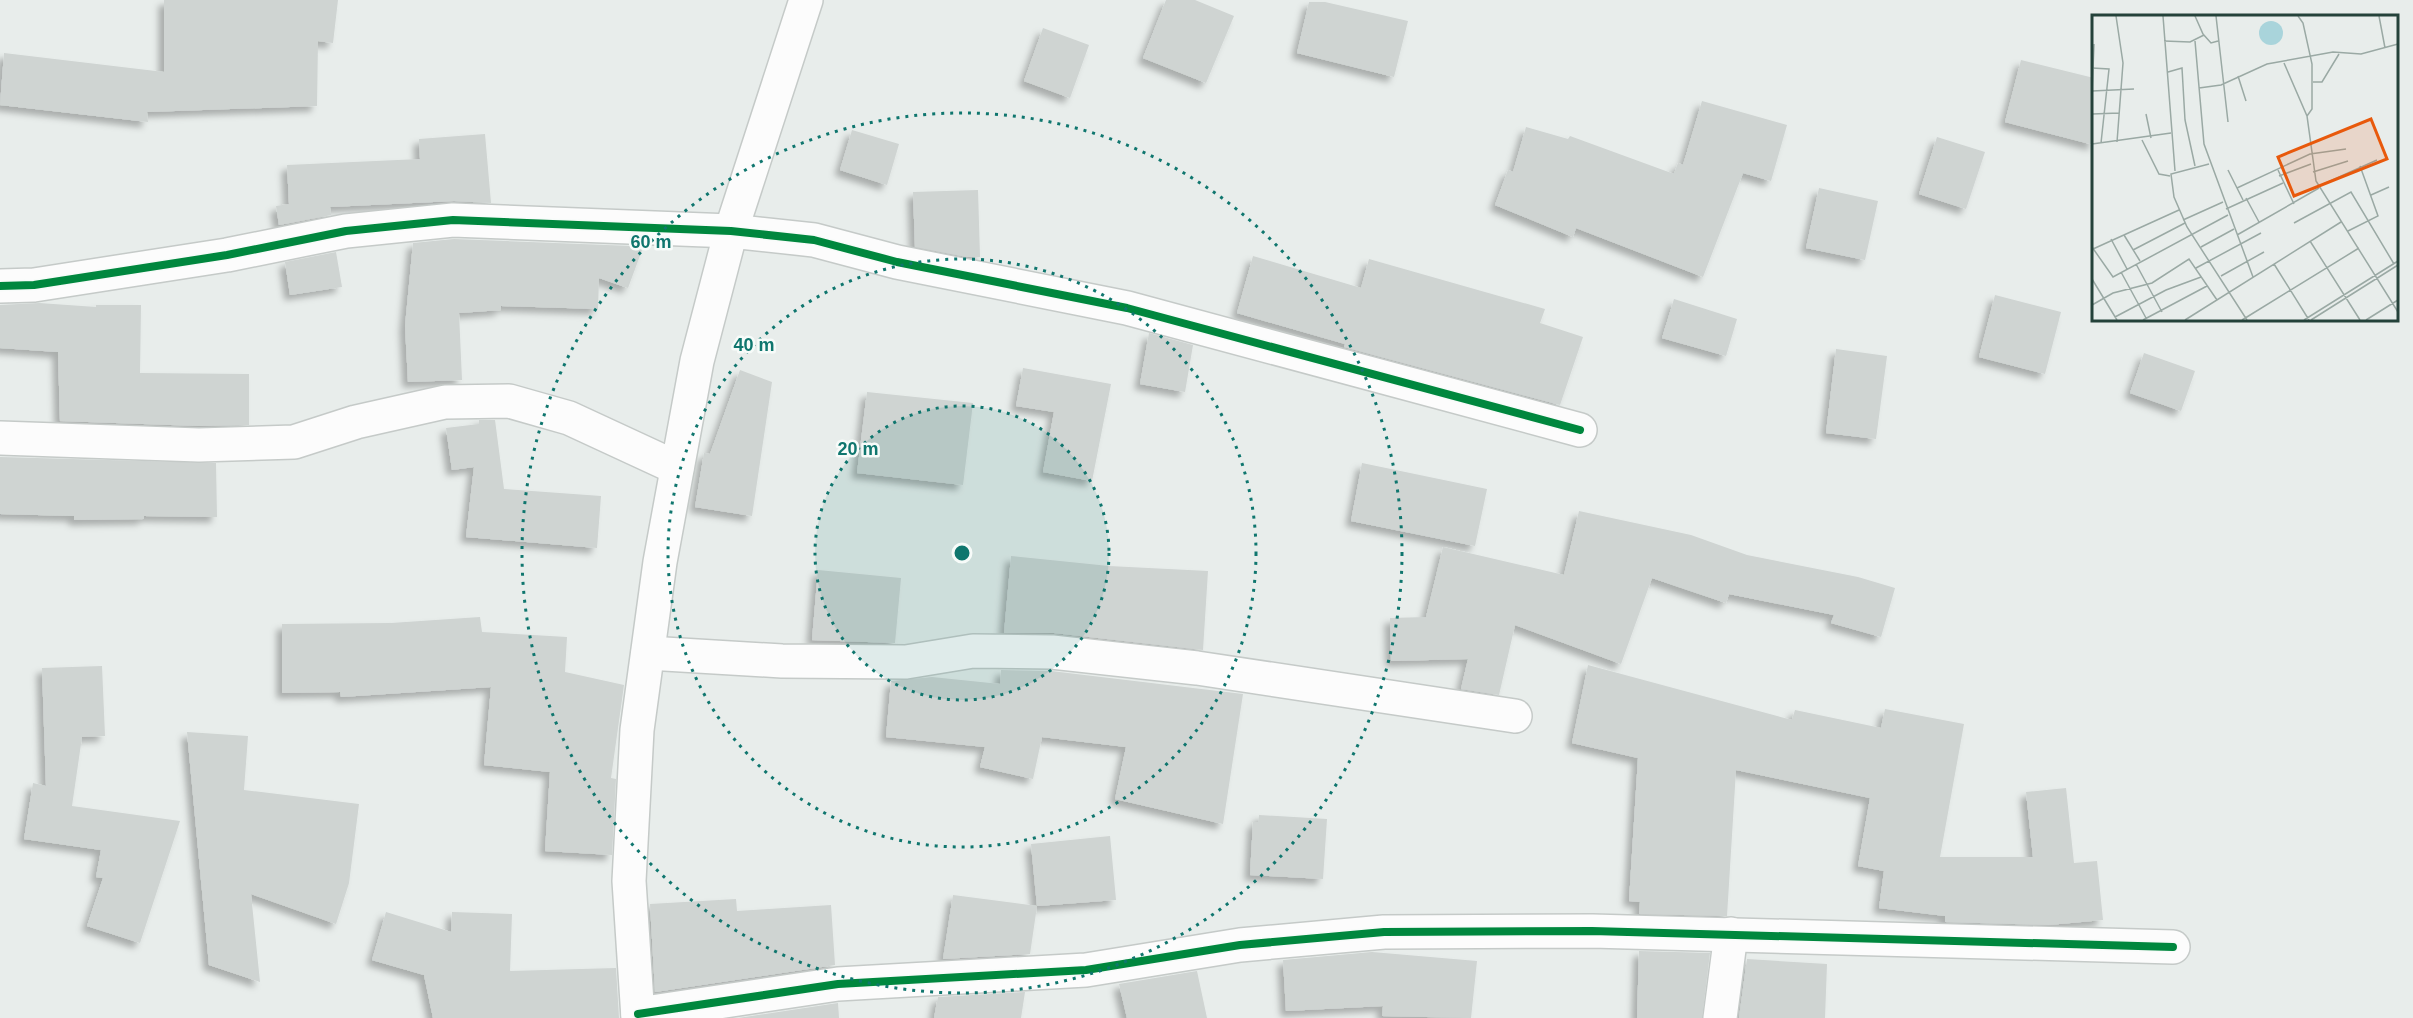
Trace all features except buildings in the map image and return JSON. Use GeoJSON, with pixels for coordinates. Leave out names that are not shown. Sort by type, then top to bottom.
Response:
{"type":"FeatureCollection","features":[{"type":"Feature","properties":{"kind":"street"},"geometry":{"type":"LineString","coordinates":[[806,0],[731,231],[697,361],[677,468],[637,730],[629,881],[638,1016],[838,984],[1086,970],[1240,945],[1384,932],[1731,934],[2173,947]]}},
{"type":"Feature","properties":{"kind":"street"},"geometry":{"type":"LineString","coordinates":[[0,286],[34,285],[227,255],[346,231],[453,220],[731,231],[814,240],[897,262],[1127,308],[1580,430]]}},
{"type":"Feature","properties":{"kind":"street"},"geometry":{"type":"LineString","coordinates":[[0,438],[199,445],[294,442],[356,422],[445,402],[509,401],[569,418],[677,468]]}},
{"type":"Feature","properties":{"kind":"street"},"geometry":{"type":"LineString","coordinates":[[648,653],[782,661],[906,662],[973,651],[1052,652],[1197,668],[1515,716]]}},
{"type":"Feature","properties":{"kind":"street"},"geometry":{"type":"LineString","coordinates":[[1720,1018],[1731,934]]}},
{"type":"Feature","properties":{"kind":"cycle path"},"geometry":{"type":"LineString","coordinates":[[0,286],[34,285],[227,255],[346,231],[453,220],[731,231],[814,240],[897,262],[1127,308],[1580,430]]}},
{"type":"Feature","properties":{"kind":"cycle path"},"geometry":{"type":"LineString","coordinates":[[638,1014],[838,984],[1086,970],[1240,945],[1384,932],[1592,931],[2173,947]]}}]}
